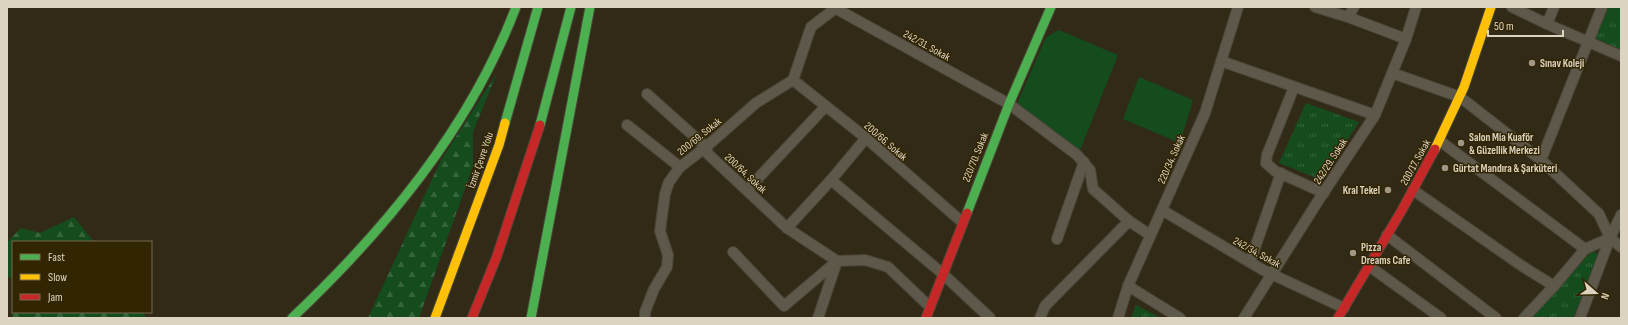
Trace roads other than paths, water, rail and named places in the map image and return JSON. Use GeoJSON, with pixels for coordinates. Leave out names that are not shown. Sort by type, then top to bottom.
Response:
{"type":"FeatureCollection","features":[{"type":"Feature","properties":{"kind":"main road"},"geometry":{"type":"LineString","coordinates":[[292,318],[331,281],[412,189],[465,112],[503,41],[516,7]]}},
{"type":"Feature","properties":{"kind":"main road","name":"İzmir Çevre Yolu"},"geometry":{"type":"LineString","coordinates":[[435,318],[499,145],[538,7]]}},
{"type":"Feature","properties":{"kind":"main road"},"geometry":{"type":"LineString","coordinates":[[472,318],[497,256],[536,141],[571,7]]}},
{"type":"Feature","properties":{"kind":"main road"},"geometry":{"type":"LineString","coordinates":[[531,318],[590,7]]}},
{"type":"Feature","properties":{"kind":"main road","name":"220/70. Sokak"},"geometry":{"type":"LineString","coordinates":[[926,318],[1009,104],[1051,7]]}},
{"type":"Feature","properties":{"kind":"main road","name":"200/17. Sokak"},"geometry":{"type":"LineString","coordinates":[[1338,318],[1440,141],[1460,97],[1491,7]]}},
{"type":"Feature","properties":{"kind":"street","name":"242/31. Sokak"},"geometry":{"type":"LineString","coordinates":[[836,7],[1009,104]]}},
{"type":"Feature","properties":{"kind":"street"},"geometry":{"type":"LineString","coordinates":[[793,80],[810,27],[836,7]]}},
{"type":"Feature","properties":{"kind":"street","name":"220/34. Sokak"},"geometry":{"type":"LineString","coordinates":[[1118,318],[1128,286],[1150,234],[1205,113],[1238,7]]}},
{"type":"Feature","properties":{"kind":"street"},"geometry":{"type":"LineString","coordinates":[[1315,7],[1348,17],[1406,39]]}},
{"type":"Feature","properties":{"kind":"street"},"geometry":{"type":"LineString","coordinates":[[1348,17],[1354,7]]}},
{"type":"Feature","properties":{"kind":"street","name":"242/29. Sokak"},"geometry":{"type":"LineString","coordinates":[[1244,318],[1374,116],[1406,39],[1416,7]]}},
{"type":"Feature","properties":{"kind":"street"},"geometry":{"type":"LineString","coordinates":[[1512,7],[1621,56]]}},
{"type":"Feature","properties":{"kind":"street"},"geometry":{"type":"LineString","coordinates":[[1547,24],[1554,7]]}},
{"type":"Feature","properties":{"kind":"street"},"geometry":{"type":"LineString","coordinates":[[1541,160],[1602,7]]}},
{"type":"Feature","properties":{"kind":"street"},"geometry":{"type":"LineString","coordinates":[[1221,62],[1374,116]]}},
{"type":"Feature","properties":{"kind":"street"},"geometry":{"type":"LineString","coordinates":[[1392,73],[1460,97],[1541,160],[1599,214],[1610,238],[1621,247]]}},
{"type":"Feature","properties":{"kind":"street","name":"200/66. Sokak"},"geometry":{"type":"LineString","coordinates":[[793,80],[866,138],[962,222]]}},
{"type":"Feature","properties":{"kind":"street","name":"200/69. Sokak"},"geometry":{"type":"LineString","coordinates":[[645,318],[645,312],[654,289],[667,267],[668,255],[660,231],[665,194],[669,182],[680,167],[706,147],[756,103],[793,80]]}},
{"type":"Feature","properties":{"kind":"street"},"geometry":{"type":"LineString","coordinates":[[1294,87],[1266,158],[1270,167],[1324,192]]}},
{"type":"Feature","properties":{"kind":"street","name":"200/64. Sokak"},"geometry":{"type":"LineString","coordinates":[[647,94],[706,147],[708,154],[787,228],[837,261]]}},
{"type":"Feature","properties":{"kind":"street"},"geometry":{"type":"LineString","coordinates":[[1009,104],[1084,162],[1090,170],[1094,189],[1130,221],[1150,234]]}},
{"type":"Feature","properties":{"kind":"street"},"geometry":{"type":"LineString","coordinates":[[747,190],[826,106]]}},
{"type":"Feature","properties":{"kind":"street"},"geometry":{"type":"LineString","coordinates":[[627,125],[680,167]]}},
{"type":"Feature","properties":{"kind":"street"},"geometry":{"type":"LineString","coordinates":[[787,228],[832,180],[866,138]]}},
{"type":"Feature","properties":{"kind":"street"},"geometry":{"type":"LineString","coordinates":[[1440,141],[1586,249]]}},
{"type":"Feature","properties":{"kind":"street"},"geometry":{"type":"LineString","coordinates":[[1057,239],[1084,162]]}},
{"type":"Feature","properties":{"kind":"street"},"geometry":{"type":"LineString","coordinates":[[1250,262],[1282,173]]}},
{"type":"Feature","properties":{"kind":"street"},"geometry":{"type":"LineString","coordinates":[[832,180],[943,274],[990,318]]}},
{"type":"Feature","properties":{"kind":"street"},"geometry":{"type":"LineString","coordinates":[[1413,190],[1522,266],[1554,286]]}},
{"type":"Feature","properties":{"kind":"street","name":"242/34. Sokak"},"geometry":{"type":"LineString","coordinates":[[1162,210],[1271,274],[1344,308]]}},
{"type":"Feature","properties":{"kind":"street"},"geometry":{"type":"LineString","coordinates":[[1580,318],[1610,238],[1621,215]]}},
{"type":"Feature","properties":{"kind":"street"},"geometry":{"type":"LineString","coordinates":[[1040,318],[1045,306],[1130,221]]}},
{"type":"Feature","properties":{"kind":"street"},"geometry":{"type":"LineString","coordinates":[[1387,235],[1496,318]]}},
{"type":"Feature","properties":{"kind":"street"},"geometry":{"type":"LineString","coordinates":[[1524,318],[1586,249],[1610,238]]}},
{"type":"Feature","properties":{"kind":"street"},"geometry":{"type":"LineString","coordinates":[[733,252],[784,306],[837,261],[865,260],[888,267],[930,307]]}},
{"type":"Feature","properties":{"kind":"street"},"geometry":{"type":"LineString","coordinates":[[818,318],[837,261]]}},
{"type":"Feature","properties":{"kind":"street"},"geometry":{"type":"LineString","coordinates":[[1369,266],[1441,318]]}},
{"type":"Feature","properties":{"kind":"street"},"geometry":{"type":"LineString","coordinates":[[1128,286],[1180,318]]}},
{"type":"Feature","properties":{"kind":"place","name":"Sınav Koleji"},"geometry":{"type":"Point","coordinates":[1532,63]}},
{"type":"Feature","properties":{"kind":"place","name":"Salon Mia Kuaför & Güzellik Merkezi"},"geometry":{"type":"Point","coordinates":[1461,143]}},
{"type":"Feature","properties":{"kind":"place","name":"Gürtat Mandıra & Şarküteri"},"geometry":{"type":"Point","coordinates":[1445,168]}},
{"type":"Feature","properties":{"kind":"place","name":"Kral Tekel"},"geometry":{"type":"Point","coordinates":[1388,190]}},
{"type":"Feature","properties":{"kind":"place","name":"Pizza Dreams Cafe"},"geometry":{"type":"Point","coordinates":[1353,253]}}]}
